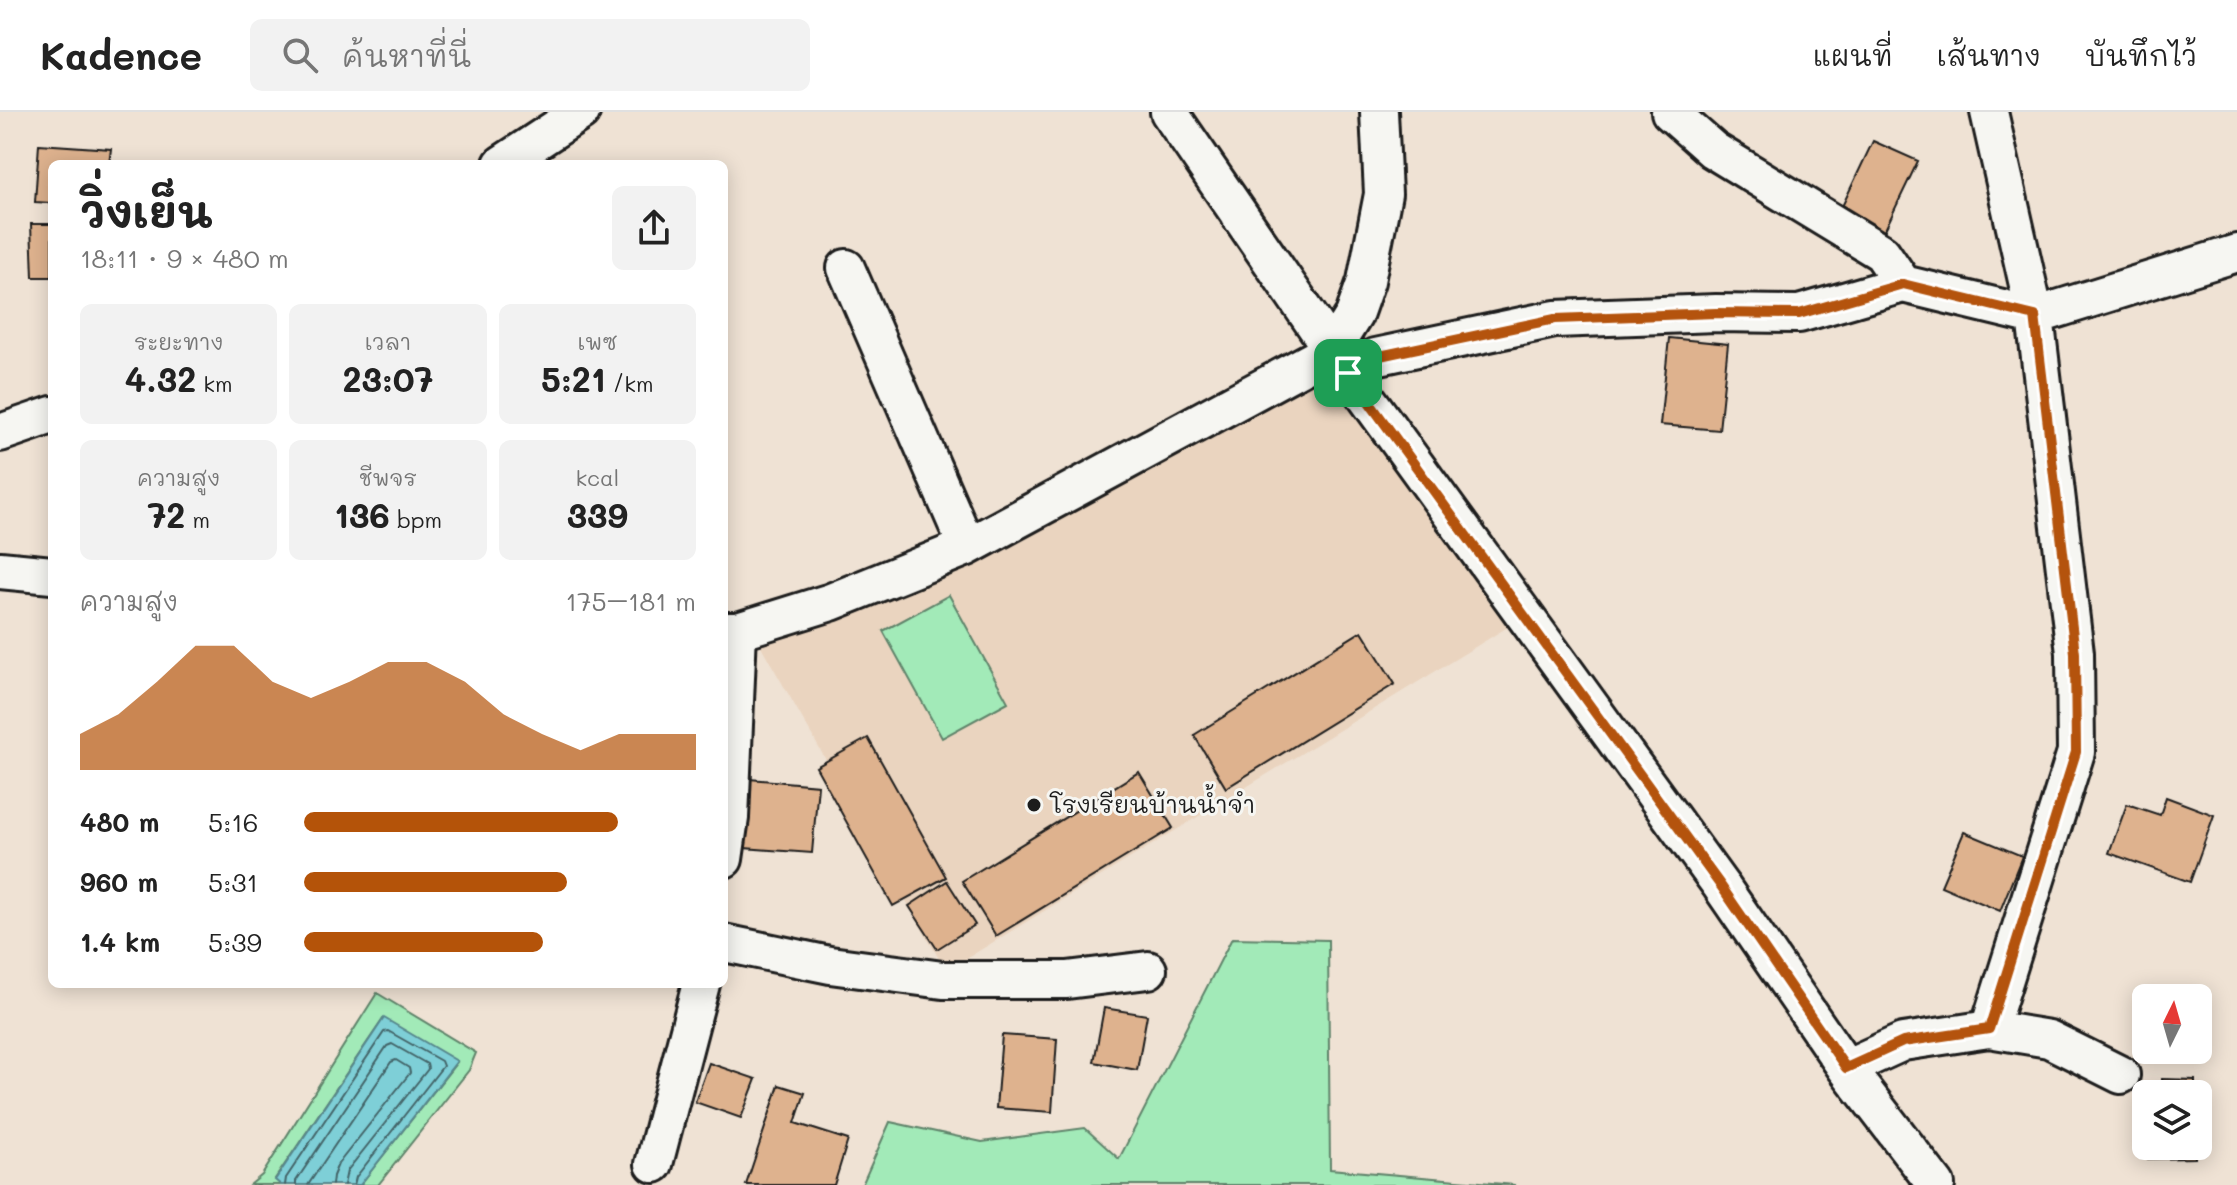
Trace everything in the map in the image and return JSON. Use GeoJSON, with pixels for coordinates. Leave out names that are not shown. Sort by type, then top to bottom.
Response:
{"type":"FeatureCollection","features":[{"type":"Feature","properties":{"kind":"street"},"geometry":{"type":"LineString","coordinates":[[508,160],[581,112]]}},
{"type":"Feature","properties":{"kind":"street"},"geometry":{"type":"LineString","coordinates":[[1169,112],[1340,361],[1721,886],[1846,1068],[1936,1185]]}},
{"type":"Feature","properties":{"kind":"street"},"geometry":{"type":"LineString","coordinates":[[1340,361],[1366,281],[1383,194],[1379,112]]}},
{"type":"Feature","properties":{"kind":"street"},"geometry":{"type":"LineString","coordinates":[[1670,112],[1713,150],[1882,253],[1903,284]]}},
{"type":"Feature","properties":{"kind":"street"},"geometry":{"type":"LineString","coordinates":[[1989,112],[2035,316],[2075,653],[2076,752],[1989,1029]]}},
{"type":"Feature","properties":{"kind":"street"},"geometry":{"type":"LineString","coordinates":[[728,832],[731,631],[831,602],[967,547],[1340,361],[1375,357],[1555,319],[1716,313],[1799,314],[1903,284],[2035,316],[2237,253]]}},
{"type":"Feature","properties":{"kind":"street"},"geometry":{"type":"LineString","coordinates":[[846,268],[967,547]]}},
{"type":"Feature","properties":{"kind":"street"},"geometry":{"type":"LineString","coordinates":[[0,433],[48,417]]}},
{"type":"Feature","properties":{"kind":"street"},"geometry":{"type":"LineString","coordinates":[[0,570],[48,575]]}},
{"type":"Feature","properties":{"kind":"street"},"geometry":{"type":"LineString","coordinates":[[728,944],[830,965],[943,980],[1067,980],[1148,970]]}},
{"type":"Feature","properties":{"kind":"street"},"geometry":{"type":"LineString","coordinates":[[654,1164],[700,988]]}},
{"type":"Feature","properties":{"kind":"street"},"geometry":{"type":"LineString","coordinates":[[1846,1068],[1903,1042],[1989,1029],[2049,1039],[2121,1075]]}},
{"type":"Feature","properties":{"kind":"shaded area","name":"โรงเรียนบ้านน้ำจำ"},"geometry":{"type":"Polygon","coordinates":[[[1325,376],[1511,625],[946,971],[757,639],[903,591],[1325,376]]]}},
{"type":"Feature","properties":{"kind":"green space"},"geometry":{"type":"Polygon","coordinates":[[[949,595],[1008,702],[942,738],[883,631],[949,595]]]}},
{"type":"Feature","properties":{"kind":"green space"},"geometry":{"type":"Polygon","coordinates":[[[1232,938],[1328,940],[1330,1169],[1515,1185],[862,1185],[890,1122],[982,1142],[1085,1128],[1119,1159],[1232,938]]]}},
{"type":"Feature","properties":{"kind":"green space"},"geometry":{"type":"Polygon","coordinates":[[[377,993],[476,1053],[469,1070],[378,1185],[360,1185],[457,1062],[383,1019],[275,1179],[281,1185],[250,1185],[262,1175],[377,993]]]}},
{"type":"Feature","properties":{"kind":"water"},"geometry":{"type":"Polygon","coordinates":[[[384,1018],[457,1061],[360,1185],[281,1185],[275,1180],[384,1018]]]}},
{"type":"Feature","properties":{"kind":"building"},"geometry":{"type":"Polygon","coordinates":[[[1873,141],[1918,161],[1881,238],[1837,217],[1873,141]]]}},
{"type":"Feature","properties":{"kind":"building"},"geometry":{"type":"Polygon","coordinates":[[[39,144],[111,149],[110,160],[48,160],[48,203],[35,202],[39,144]]]}},
{"type":"Feature","properties":{"kind":"building"},"geometry":{"type":"Polygon","coordinates":[[[31,224],[48,224],[48,277],[33,277],[31,224]]]}},
{"type":"Feature","properties":{"kind":"building"},"geometry":{"type":"Polygon","coordinates":[[[1669,338],[1728,344],[1719,430],[1660,425],[1669,338]]]}},
{"type":"Feature","properties":{"kind":"building"},"geometry":{"type":"Polygon","coordinates":[[[1362,631],[1395,684],[1226,788],[1194,735],[1362,631]]]}},
{"type":"Feature","properties":{"kind":"building"},"geometry":{"type":"Polygon","coordinates":[[[868,738],[946,877],[893,906],[816,767],[868,738]]]}},
{"type":"Feature","properties":{"kind":"building"},"geometry":{"type":"Polygon","coordinates":[[[1139,772],[1173,828],[996,936],[962,881],[1139,772]]]}},
{"type":"Feature","properties":{"kind":"building"},"geometry":{"type":"Polygon","coordinates":[[[749,779],[818,785],[812,853],[744,848],[749,779]]]}},
{"type":"Feature","properties":{"kind":"building"},"geometry":{"type":"Polygon","coordinates":[[[2166,797],[2214,815],[2190,882],[2109,853],[2127,804],[2160,815],[2166,797]]]}},
{"type":"Feature","properties":{"kind":"building"},"geometry":{"type":"Polygon","coordinates":[[[1964,832],[2022,856],[2000,911],[1941,886],[1964,832]]]}},
{"type":"Feature","properties":{"kind":"building"},"geometry":{"type":"Polygon","coordinates":[[[947,881],[975,925],[937,949],[909,906],[947,881]]]}},
{"type":"Feature","properties":{"kind":"building"},"geometry":{"type":"Polygon","coordinates":[[[1104,1008],[1147,1015],[1137,1070],[1094,1062],[1104,1008]]]}},
{"type":"Feature","properties":{"kind":"building"},"geometry":{"type":"Polygon","coordinates":[[[1002,1035],[1057,1039],[1052,1112],[996,1108],[1002,1035]]]}},
{"type":"Feature","properties":{"kind":"building"},"geometry":{"type":"Polygon","coordinates":[[[709,1063],[756,1079],[741,1118],[695,1102],[709,1063]]]}},
{"type":"Feature","properties":{"kind":"building"},"geometry":{"type":"Polygon","coordinates":[[[779,1085],[805,1093],[795,1123],[848,1140],[834,1185],[746,1185],[779,1085]]]}},
{"type":"Feature","properties":{"kind":"place","name":"โรงเรียนบ้านน้ำจำ"},"geometry":{"type":"Point","coordinates":[1034,805]}},
{"type":"Feature","properties":{"kind":"route"},"geometry":{"type":"LineString","coordinates":[[1903,284],[2035,316],[2075,653],[2076,752],[1989,1029],[1903,1042],[1846,1068],[1721,886],[1348,373],[1375,357],[1555,319],[1716,313],[1799,314],[1903,284]]}}]}
